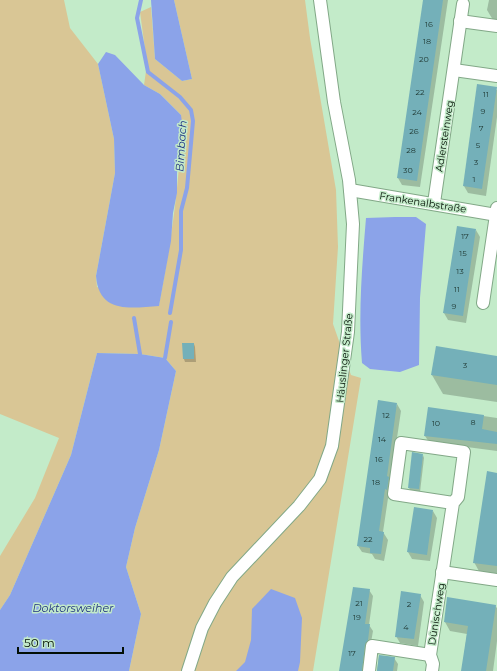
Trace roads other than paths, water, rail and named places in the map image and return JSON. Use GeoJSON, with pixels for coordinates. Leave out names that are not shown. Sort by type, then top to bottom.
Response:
{"type":"FeatureCollection","features":[{"type":"Feature","properties":{"kind":"street","name":"Häuslinger Straße"},"geometry":{"type":"LineString","coordinates":[[188,671],[202,628],[215,603],[232,577],[299,506],[320,480],[332,446],[348,332],[353,224],[350,190],[325,45],[320,0]]}},
{"type":"Feature","properties":{"kind":"street","name":"Adlersteinweg"},"geometry":{"type":"LineString","coordinates":[[434,203],[463,4]]}},
{"type":"Feature","properties":{"kind":"street"},"geometry":{"type":"LineString","coordinates":[[460,21],[497,26]]}},
{"type":"Feature","properties":{"kind":"street"},"geometry":{"type":"LineString","coordinates":[[454,70],[497,76]]}},
{"type":"Feature","properties":{"kind":"street","name":"Frankenalbstraße"},"geometry":{"type":"LineString","coordinates":[[350,190],[497,212]]}},
{"type":"Feature","properties":{"kind":"street"},"geometry":{"type":"LineString","coordinates":[[483,303],[497,212]]}},
{"type":"Feature","properties":{"kind":"street","name":"Dünischweg"},"geometry":{"type":"LineString","coordinates":[[432,671],[433,664],[430,655],[452,503],[458,497],[464,452],[401,443],[394,494],[452,503]]}},
{"type":"Feature","properties":{"kind":"street"},"geometry":{"type":"LineString","coordinates":[[442,573],[497,580]]}},
{"type":"Feature","properties":{"kind":"street","name":"Dünischweg"},"geometry":{"type":"LineString","coordinates":[[369,671],[372,646],[430,655]]}},
{"type":"Feature","properties":{"kind":"water"},"geometry":{"type":"Polygon","coordinates":[[[151,0],[174,0],[192,79],[182,81],[155,59],[151,0]]]}},
{"type":"Feature","properties":{"kind":"water"},"geometry":{"type":"Polygon","coordinates":[[[106,52],[115,55],[144,85],[160,94],[181,115],[183,130],[177,173],[177,193],[173,213],[171,241],[159,306],[137,308],[118,306],[110,303],[103,297],[98,288],[96,276],[115,173],[114,139],[98,64],[106,52]]]}},
{"type":"Feature","properties":{"kind":"water"},"geometry":{"type":"Polygon","coordinates":[[[416,217],[426,224],[420,298],[419,365],[400,372],[370,369],[362,363],[360,327],[366,218],[416,217]]]}},
{"type":"Feature","properties":{"kind":"water","name":"Doktorsweiher"},"geometry":{"type":"Polygon","coordinates":[[[97,353],[140,354],[165,358],[176,371],[159,450],[135,528],[126,567],[141,614],[129,671],[0,671],[0,610],[10,595],[71,455],[97,353]]]}},
{"type":"Feature","properties":{"kind":"water"},"geometry":{"type":"Polygon","coordinates":[[[271,589],[295,598],[302,618],[300,662],[298,671],[236,671],[245,662],[251,640],[252,609],[271,589]]]}},
{"type":"Feature","properties":{"kind":"waterway","name":"Bimbach"},"geometry":{"type":"LineString","coordinates":[[141,0],[137,18],[148,72],[180,97],[191,110],[193,121],[187,188],[181,211],[181,250],[170,313]]}},
{"type":"Feature","properties":{"kind":"waterway"},"geometry":{"type":"LineString","coordinates":[[134,318],[140,354]]}},
{"type":"Feature","properties":{"kind":"waterway","name":"Bimbach"},"geometry":{"type":"LineString","coordinates":[[165,358],[171,322]]}}]}
